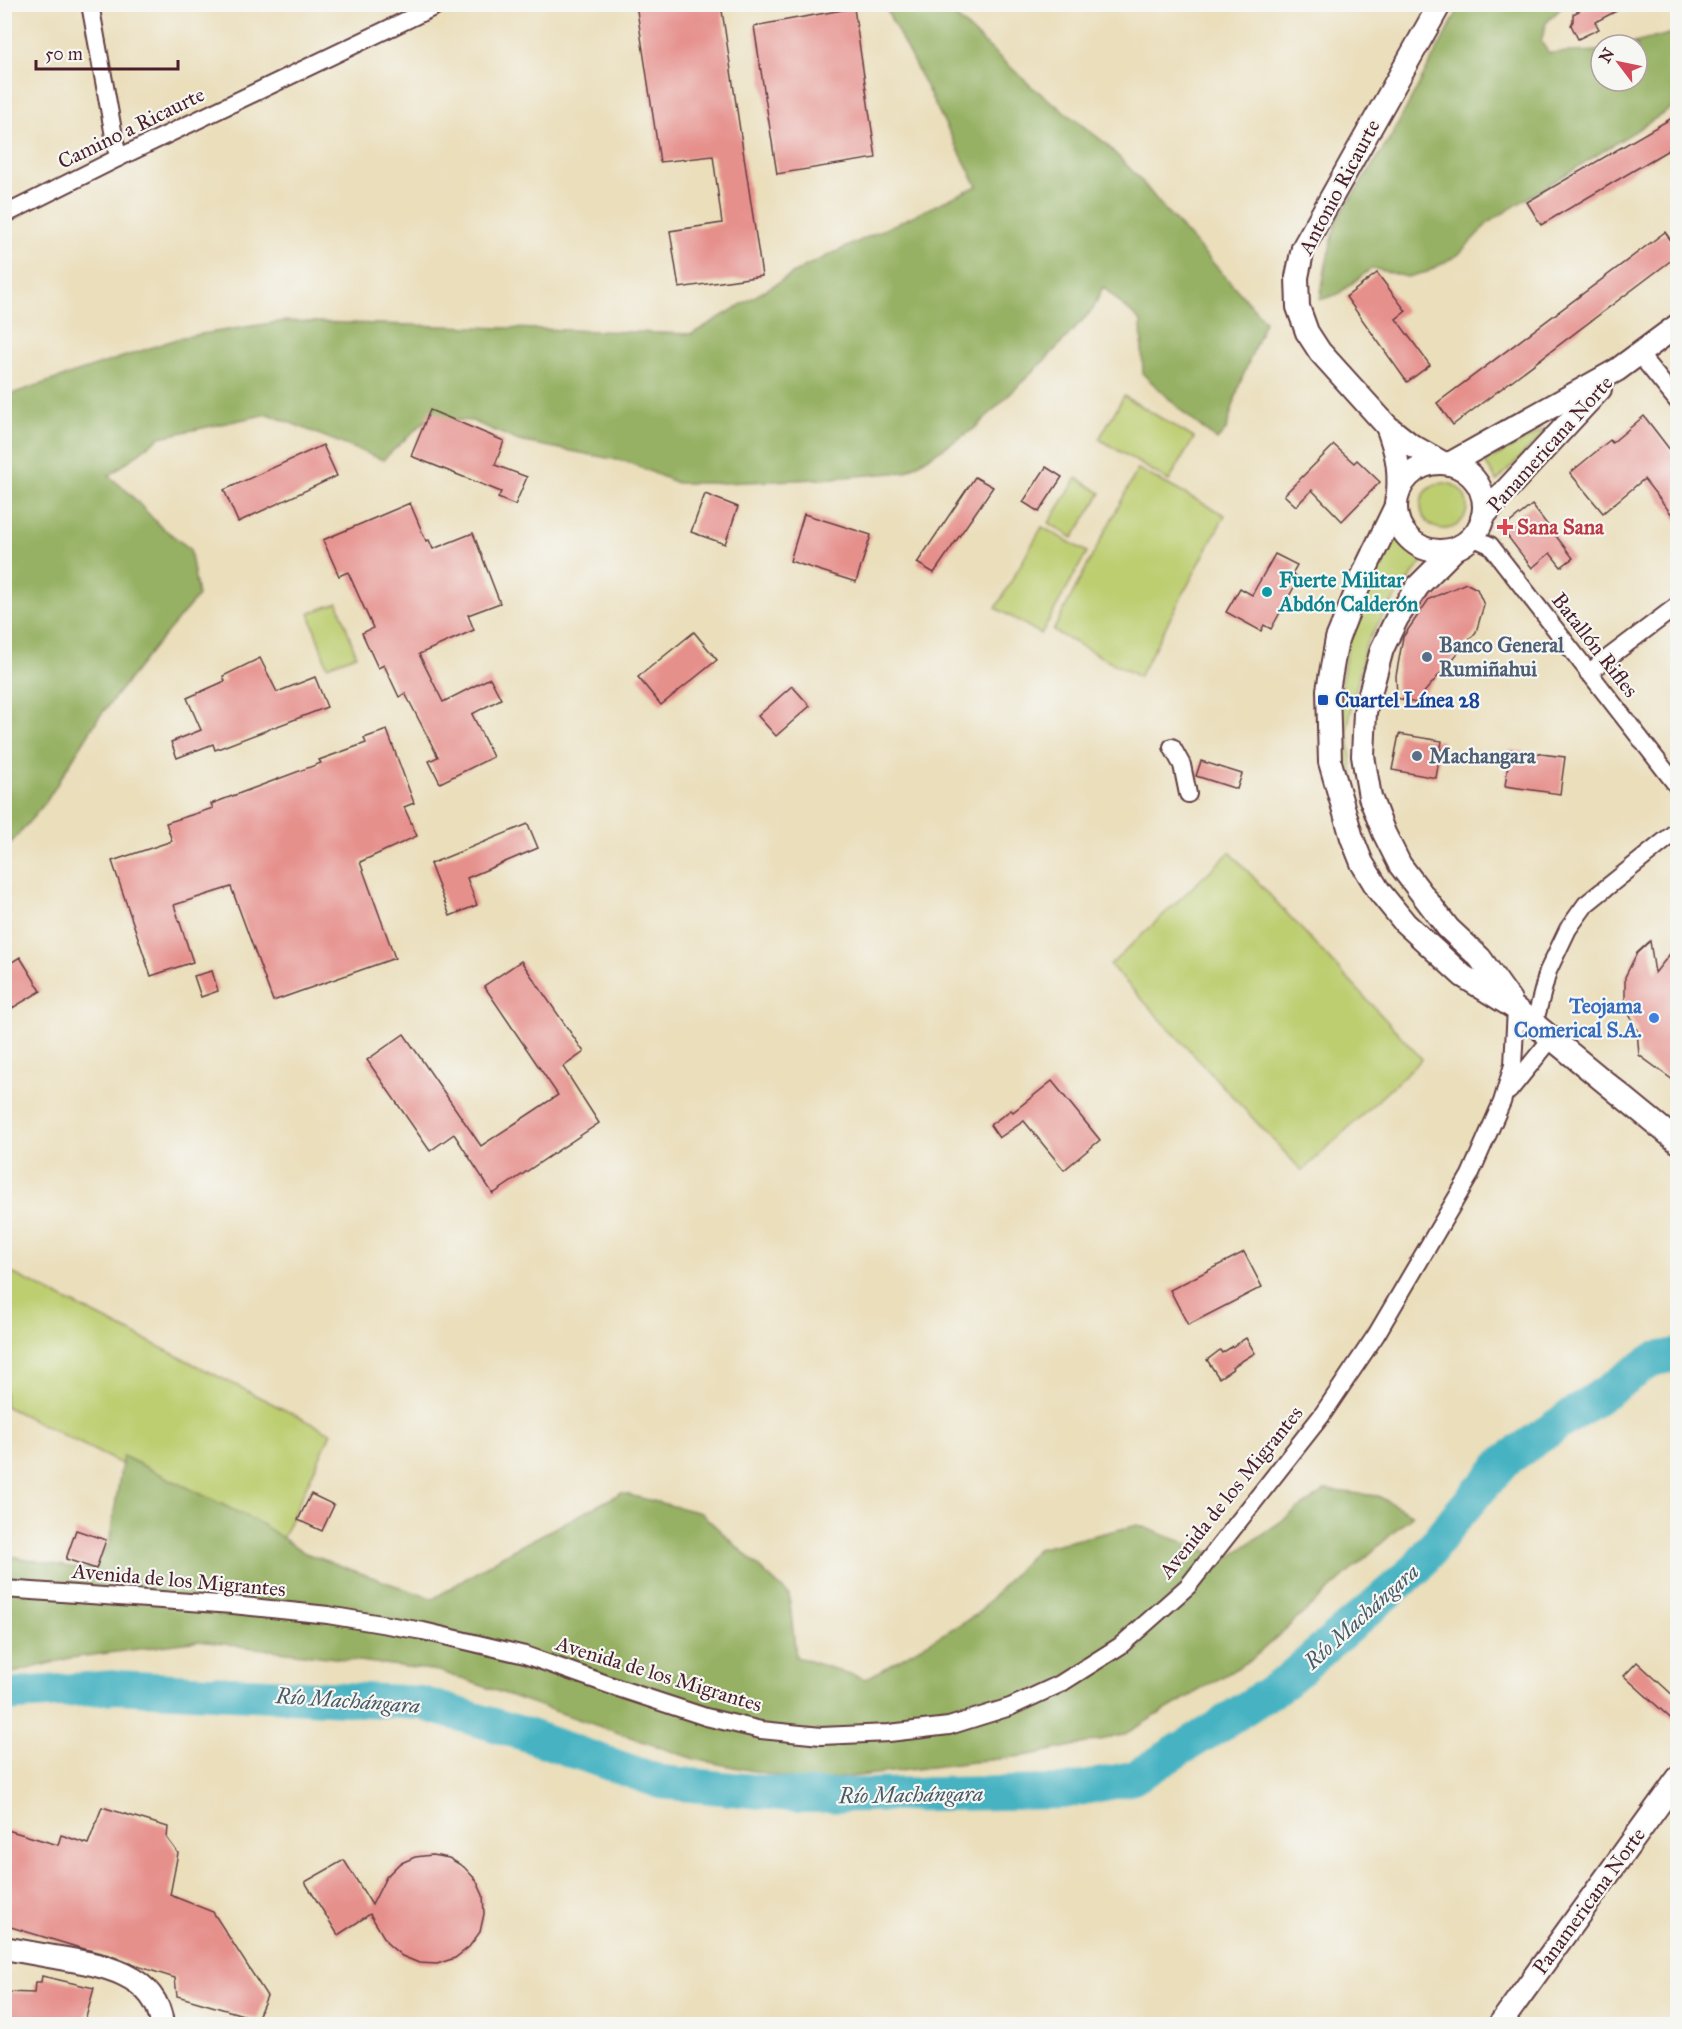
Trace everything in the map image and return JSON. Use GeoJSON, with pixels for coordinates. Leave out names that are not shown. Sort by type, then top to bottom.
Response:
{"type":"FeatureCollection","features":[{"type":"Feature","properties":{"kind":"main road","name":"Antonio Ricaurte"},"geometry":{"type":"LineString","coordinates":[[1440,4],[1303,248],[1297,278],[1298,307],[1307,332],[1328,361],[1387,426],[1411,445],[1446,463]]}},
{"type":"Feature","properties":{"kind":"main road","name":"Panamericana Norte"},"geometry":{"type":"LineString","coordinates":[[1677,325],[1617,370],[1446,463],[1427,465],[1409,476],[1336,639],[1328,690],[1330,762],[1352,838],[1362,863],[1379,891],[1405,923],[1463,976],[1516,1009],[1677,1142]]}},
{"type":"Feature","properties":{"kind":"main road","name":"Panamericana Norte"},"geometry":{"type":"LineString","coordinates":[[1516,1009],[1480,958],[1449,928],[1400,865],[1370,797],[1363,756],[1365,712],[1382,649],[1397,618],[1418,586],[1470,534],[1529,464],[1617,370]]}},
{"type":"Feature","properties":{"kind":"main road","name":"Antonio Ricaurte"},"geometry":{"type":"LineString","coordinates":[[1387,426],[1397,453],[1400,471],[1397,500]]}},
{"type":"Feature","properties":{"kind":"main road","name":"Panamericana Norte"},"geometry":{"type":"LineString","coordinates":[[1446,463],[1467,472],[1476,482],[1482,494],[1484,508],[1470,534]]}},
{"type":"Feature","properties":{"kind":"main road"},"geometry":{"type":"LineString","coordinates":[[1397,500],[1398,520],[1404,533],[1415,543],[1428,549],[1442,551],[1470,534]]}},
{"type":"Feature","properties":{"kind":"main road","name":"Panamericana Norte"},"geometry":{"type":"LineString","coordinates":[[1500,2025],[1677,1778]]}},
{"type":"Feature","properties":{"kind":"main road"},"geometry":{"type":"LineString","coordinates":[[4,1948],[116,1969],[139,1983],[153,1998],[160,2010],[162,2025]]}},
{"type":"Feature","properties":{"kind":"street"},"geometry":{"type":"LineString","coordinates":[[90,4],[118,158]]}},
{"type":"Feature","properties":{"kind":"street","name":"Camino a Ricaurte"},"geometry":{"type":"LineString","coordinates":[[4,215],[440,4]]}},
{"type":"Feature","properties":{"kind":"street"},"geometry":{"type":"LineString","coordinates":[[1639,354],[1677,402]]}},
{"type":"Feature","properties":{"kind":"street","name":"Batallón Rifles"},"geometry":{"type":"LineString","coordinates":[[1470,534],[1490,545],[1677,787]]}},
{"type":"Feature","properties":{"kind":"street"},"geometry":{"type":"LineString","coordinates":[[1588,673],[1677,604]]}},
{"type":"Feature","properties":{"kind":"street"},"geometry":{"type":"LineString","coordinates":[[1172,747],[1182,765],[1188,794]]}},
{"type":"Feature","properties":{"kind":"street"},"geometry":{"type":"LineString","coordinates":[[1502,1102],[1543,1032],[1548,970],[1568,929],[1586,904],[1677,830]]}},
{"type":"Feature","properties":{"kind":"street"},"geometry":{"type":"LineString","coordinates":[[1502,1102],[1513,1065],[1516,1009]]}},
{"type":"Feature","properties":{"kind":"street","name":"Avenida de los Migrantes"},"geometry":{"type":"LineString","coordinates":[[4,1589],[233,1605],[327,1615],[423,1631],[525,1655],[695,1713],[761,1730],[821,1736],[889,1733],[949,1726],[1010,1707],[1060,1684],[1120,1647],[1188,1586],[1322,1415],[1376,1335],[1470,1175],[1502,1102]]}},
{"type":"Feature","properties":{"kind":"green space"},"geometry":{"type":"Polygon","coordinates":[[[884,5],[943,5],[1031,86],[1104,142],[1140,179],[1265,321],[1239,386],[1226,430],[1217,440],[1185,414],[1143,374],[1141,322],[1103,287],[1093,309],[1051,354],[974,429],[905,472],[819,479],[677,483],[628,462],[519,441],[472,421],[428,418],[383,460],[268,414],[160,437],[109,476],[128,492],[159,525],[190,549],[198,596],[99,717],[46,802],[5,850],[5,396],[183,337],[285,321],[692,334],[806,266],[977,186],[884,5]]]}},
{"type":"Feature","properties":{"kind":"green space"},"geometry":{"type":"Polygon","coordinates":[[[1461,5],[1564,5],[1546,23],[1541,42],[1549,53],[1589,51],[1589,93],[1649,93],[1649,39],[1677,32],[1677,105],[1489,222],[1458,255],[1427,272],[1407,277],[1372,268],[1338,294],[1320,300],[1337,219],[1390,139],[1461,5]]]}},
{"type":"Feature","properties":{"kind":"green space"},"geometry":{"type":"Polygon","coordinates":[[[1124,396],[1194,438],[1169,481],[1099,439],[1124,396]]]}},
{"type":"Feature","properties":{"kind":"green space"},"geometry":{"type":"Polygon","coordinates":[[[1551,426],[1497,481],[1485,462],[1551,426]]]}},
{"type":"Feature","properties":{"kind":"green space"},"geometry":{"type":"Polygon","coordinates":[[[1138,469],[1225,515],[1139,677],[1053,631],[1138,469]]]}},
{"type":"Feature","properties":{"kind":"green space"},"geometry":{"type":"Polygon","coordinates":[[[1077,478],[1101,493],[1073,538],[1049,523],[1077,478]]]}},
{"type":"Feature","properties":{"kind":"green space"},"geometry":{"type":"Polygon","coordinates":[[[1444,483],[1460,490],[1467,506],[1460,522],[1444,529],[1428,522],[1421,506],[1428,490],[1444,483]]]}},
{"type":"Feature","properties":{"kind":"green space"},"geometry":{"type":"Polygon","coordinates":[[[1042,527],[1087,552],[1041,634],[996,608],[1042,527]]]}},
{"type":"Feature","properties":{"kind":"green space"},"geometry":{"type":"Polygon","coordinates":[[[1397,536],[1425,558],[1387,609],[1366,644],[1347,729],[1353,789],[1344,783],[1341,763],[1339,723],[1344,663],[1358,612],[1397,536]]]}},
{"type":"Feature","properties":{"kind":"green space"},"geometry":{"type":"Polygon","coordinates":[[[338,603],[356,655],[327,666],[309,613],[338,603]]]}},
{"type":"Feature","properties":{"kind":"green space"},"geometry":{"type":"Polygon","coordinates":[[[1230,852],[1422,1059],[1302,1171],[1110,965],[1230,852]]]}},
{"type":"Feature","properties":{"kind":"green space"},"geometry":{"type":"Polygon","coordinates":[[[4,1269],[331,1433],[280,1543],[5,1406],[4,1269]]]}},
{"type":"Feature","properties":{"kind":"green space"},"geometry":{"type":"Polygon","coordinates":[[[123,1456],[260,1523],[305,1553],[433,1599],[509,1552],[621,1493],[701,1513],[789,1595],[796,1657],[866,1679],[976,1615],[1037,1549],[1138,1525],[1227,1559],[1326,1490],[1378,1496],[1413,1515],[1251,1660],[1123,1735],[1030,1755],[809,1782],[694,1759],[439,1671],[199,1641],[70,1658],[5,1675],[5,1555],[85,1570],[109,1545],[123,1456]]]}},
{"type":"Feature","properties":{"kind":"building"},"geometry":{"type":"Polygon","coordinates":[[[636,4],[721,4],[762,276],[679,288],[670,231],[722,223],[713,156],[660,162],[636,4]]]}},
{"type":"Feature","properties":{"kind":"building"},"geometry":{"type":"Polygon","coordinates":[[[1592,4],[1630,4],[1595,22],[1599,29],[1578,39],[1571,25],[1573,14],[1592,4]]]}},
{"type":"Feature","properties":{"kind":"building"},"geometry":{"type":"Polygon","coordinates":[[[854,8],[876,158],[777,174],[754,26],[854,8]]]}},
{"type":"Feature","properties":{"kind":"building"},"geometry":{"type":"Polygon","coordinates":[[[1677,115],[1677,145],[1541,225],[1527,202],[1677,115]]]}},
{"type":"Feature","properties":{"kind":"building"},"geometry":{"type":"Polygon","coordinates":[[[1665,232],[1677,249],[1677,256],[1453,425],[1437,403],[1665,232]]]}},
{"type":"Feature","properties":{"kind":"building"},"geometry":{"type":"Polygon","coordinates":[[[1377,273],[1406,311],[1396,319],[1430,365],[1407,382],[1346,297],[1377,273]]]}},
{"type":"Feature","properties":{"kind":"building"},"geometry":{"type":"Polygon","coordinates":[[[430,410],[504,441],[495,465],[527,477],[515,505],[498,498],[501,492],[411,456],[430,410]]]}},
{"type":"Feature","properties":{"kind":"building"},"geometry":{"type":"Polygon","coordinates":[[[1644,416],[1677,459],[1677,521],[1644,479],[1603,513],[1570,473],[1610,440],[1612,443],[1644,416]]]}},
{"type":"Feature","properties":{"kind":"building"},"geometry":{"type":"Polygon","coordinates":[[[323,445],[337,476],[238,522],[224,490],[323,445]]]}},
{"type":"Feature","properties":{"kind":"building"},"geometry":{"type":"Polygon","coordinates":[[[1334,445],[1354,463],[1357,460],[1380,482],[1342,521],[1312,490],[1296,506],[1284,495],[1334,445]]]}},
{"type":"Feature","properties":{"kind":"building"},"geometry":{"type":"Polygon","coordinates":[[[1046,467],[1062,477],[1039,512],[1023,502],[1046,467]]]}},
{"type":"Feature","properties":{"kind":"building"},"geometry":{"type":"Polygon","coordinates":[[[975,477],[993,487],[934,573],[917,563],[975,477]]]}},
{"type":"Feature","properties":{"kind":"building"},"geometry":{"type":"Polygon","coordinates":[[[705,494],[738,507],[725,544],[691,532],[705,494]]]}},
{"type":"Feature","properties":{"kind":"building"},"geometry":{"type":"Polygon","coordinates":[[[410,503],[426,541],[429,540],[433,549],[473,533],[500,603],[468,615],[474,630],[419,654],[443,702],[490,678],[501,699],[472,714],[493,757],[440,783],[429,761],[438,757],[405,693],[399,697],[384,665],[378,668],[362,633],[373,628],[348,572],[339,576],[323,540],[410,503]]]}},
{"type":"Feature","properties":{"kind":"building"},"geometry":{"type":"Polygon","coordinates":[[[1532,505],[1573,558],[1561,567],[1550,553],[1532,568],[1502,529],[1532,505]]]}},
{"type":"Feature","properties":{"kind":"building"},"geometry":{"type":"Polygon","coordinates":[[[804,514],[871,535],[856,582],[790,561],[804,514]]]}},
{"type":"Feature","properties":{"kind":"building","name":"Fuerte Militar Abdón Calderón"},"geometry":{"type":"Polygon","coordinates":[[[1275,554],[1297,565],[1292,574],[1299,578],[1271,629],[1264,625],[1261,631],[1226,612],[1240,588],[1252,595],[1275,554]]]}},
{"type":"Feature","properties":{"kind":"building","name":"Banco General Rumiñahui"},"geometry":{"type":"Polygon","coordinates":[[[1466,583],[1477,589],[1484,605],[1476,632],[1415,703],[1397,698],[1396,676],[1403,637],[1429,599],[1466,583]]]}},
{"type":"Feature","properties":{"kind":"building"},"geometry":{"type":"Polygon","coordinates":[[[694,632],[717,660],[661,705],[638,677],[694,632]]]}},
{"type":"Feature","properties":{"kind":"building"},"geometry":{"type":"Polygon","coordinates":[[[260,658],[277,692],[315,677],[327,707],[215,750],[213,744],[177,758],[171,742],[201,730],[187,698],[225,681],[223,676],[260,658]]]}},
{"type":"Feature","properties":{"kind":"building"},"geometry":{"type":"Polygon","coordinates":[[[792,686],[810,706],[776,736],[758,716],[792,686]]]}},
{"type":"Feature","properties":{"kind":"building"},"geometry":{"type":"Polygon","coordinates":[[[387,730],[414,803],[404,807],[417,836],[360,862],[395,958],[273,1001],[231,887],[174,905],[193,962],[151,976],[112,861],[172,841],[166,823],[213,808],[211,804],[321,763],[319,760],[366,743],[364,738],[387,730]]]}},
{"type":"Feature","properties":{"kind":"building","name":"Machangara"},"geometry":{"type":"Polygon","coordinates":[[[1399,734],[1442,741],[1436,778],[1392,770],[1399,734]]]}},
{"type":"Feature","properties":{"kind":"building"},"geometry":{"type":"Polygon","coordinates":[[[1510,750],[1565,757],[1560,794],[1505,786],[1510,750]]]}},
{"type":"Feature","properties":{"kind":"building"},"geometry":{"type":"Polygon","coordinates":[[[1201,761],[1242,774],[1237,789],[1196,776],[1201,761]]]}},
{"type":"Feature","properties":{"kind":"building"},"geometry":{"type":"Polygon","coordinates":[[[528,824],[538,848],[467,878],[477,905],[450,916],[430,864],[528,824]]]}},
{"type":"Feature","properties":{"kind":"building","name":"Teojama Comerical S.A."},"geometry":{"type":"Polygon","coordinates":[[[1650,941],[1655,973],[1677,945],[1677,1083],[1639,1055],[1637,1030],[1625,1006],[1625,977],[1637,953],[1650,941]]]}},
{"type":"Feature","properties":{"kind":"building"},"geometry":{"type":"Polygon","coordinates":[[[20,957],[41,991],[4,1013],[4,967],[20,957]]]}},
{"type":"Feature","properties":{"kind":"building"},"geometry":{"type":"Polygon","coordinates":[[[521,961],[584,1052],[563,1067],[599,1123],[493,1194],[454,1134],[430,1151],[367,1060],[404,1034],[481,1146],[558,1095],[484,986],[521,961]]]}},
{"type":"Feature","properties":{"kind":"building"},"geometry":{"type":"Polygon","coordinates":[[[212,971],[218,991],[201,997],[194,976],[212,971]]]}},
{"type":"Feature","properties":{"kind":"building"},"geometry":{"type":"Polygon","coordinates":[[[1052,1081],[1100,1140],[1064,1170],[1024,1121],[999,1138],[990,1125],[1011,1110],[1013,1112],[1052,1081]]]}},
{"type":"Feature","properties":{"kind":"building"},"geometry":{"type":"Polygon","coordinates":[[[1244,1252],[1262,1287],[1188,1325],[1170,1290],[1244,1252]]]}},
{"type":"Feature","properties":{"kind":"building"},"geometry":{"type":"Polygon","coordinates":[[[1246,1338],[1255,1353],[1219,1378],[1207,1360],[1220,1350],[1222,1353],[1246,1338]]]}},
{"type":"Feature","properties":{"kind":"building"},"geometry":{"type":"Polygon","coordinates":[[[311,1494],[334,1505],[322,1531],[298,1520],[311,1494]]]}},
{"type":"Feature","properties":{"kind":"building"},"geometry":{"type":"Polygon","coordinates":[[[76,1530],[106,1540],[96,1569],[66,1559],[76,1530]]]}},
{"type":"Feature","properties":{"kind":"building"},"geometry":{"type":"Polygon","coordinates":[[[1637,1662],[1677,1699],[1677,1724],[1624,1676],[1637,1662]]]}},
{"type":"Feature","properties":{"kind":"building"},"geometry":{"type":"Polygon","coordinates":[[[102,1807],[168,1827],[167,1838],[178,1853],[170,1895],[213,1912],[267,1996],[257,2019],[177,1996],[175,1978],[109,1955],[4,1925],[4,1829],[58,1845],[61,1835],[88,1844],[102,1807]]]}},
{"type":"Feature","properties":{"kind":"building"},"geometry":{"type":"Polygon","coordinates":[[[432,1855],[449,1858],[464,1867],[476,1880],[483,1895],[484,1914],[480,1932],[469,1947],[455,1958],[437,1964],[419,1963],[402,1956],[388,1944],[370,1914],[338,1935],[305,1882],[344,1860],[372,1905],[386,1877],[399,1864],[415,1857],[432,1855]]]}},
{"type":"Feature","properties":{"kind":"building"},"geometry":{"type":"Polygon","coordinates":[[[42,1976],[94,1988],[84,2025],[4,2025],[4,1992],[34,1993],[35,1982],[41,1982],[42,1976]]]}},
{"type":"Feature","properties":{"kind":"waterway","name":"Río Machángara"},"geometry":{"type":"LineString","coordinates":[[4,1695],[116,1687],[421,1703],[521,1733],[661,1782],[802,1796],[1063,1792],[1133,1778],[1284,1683],[1418,1567],[1456,1517],[1506,1460],[1654,1359],[1678,1355]]}},
{"type":"Feature","properties":{"kind":"place","name":"Sana Sana"},"geometry":{"type":"Point","coordinates":[1505,527]}},
{"type":"Feature","properties":{"kind":"place","name":"Fuerte Militar Abdón Calderón"},"geometry":{"type":"Point","coordinates":[1267,592]}},
{"type":"Feature","properties":{"kind":"place","name":"Banco General Rumiñahui"},"geometry":{"type":"Point","coordinates":[1427,657]}},
{"type":"Feature","properties":{"kind":"place","name":"Cuartel Línea 28"},"geometry":{"type":"Point","coordinates":[1323,700]}},
{"type":"Feature","properties":{"kind":"place","name":"Machangara"},"geometry":{"type":"Point","coordinates":[1417,756]}},
{"type":"Feature","properties":{"kind":"place","name":"Teojama Comerical S.A."},"geometry":{"type":"Point","coordinates":[1654,1018]}}]}
